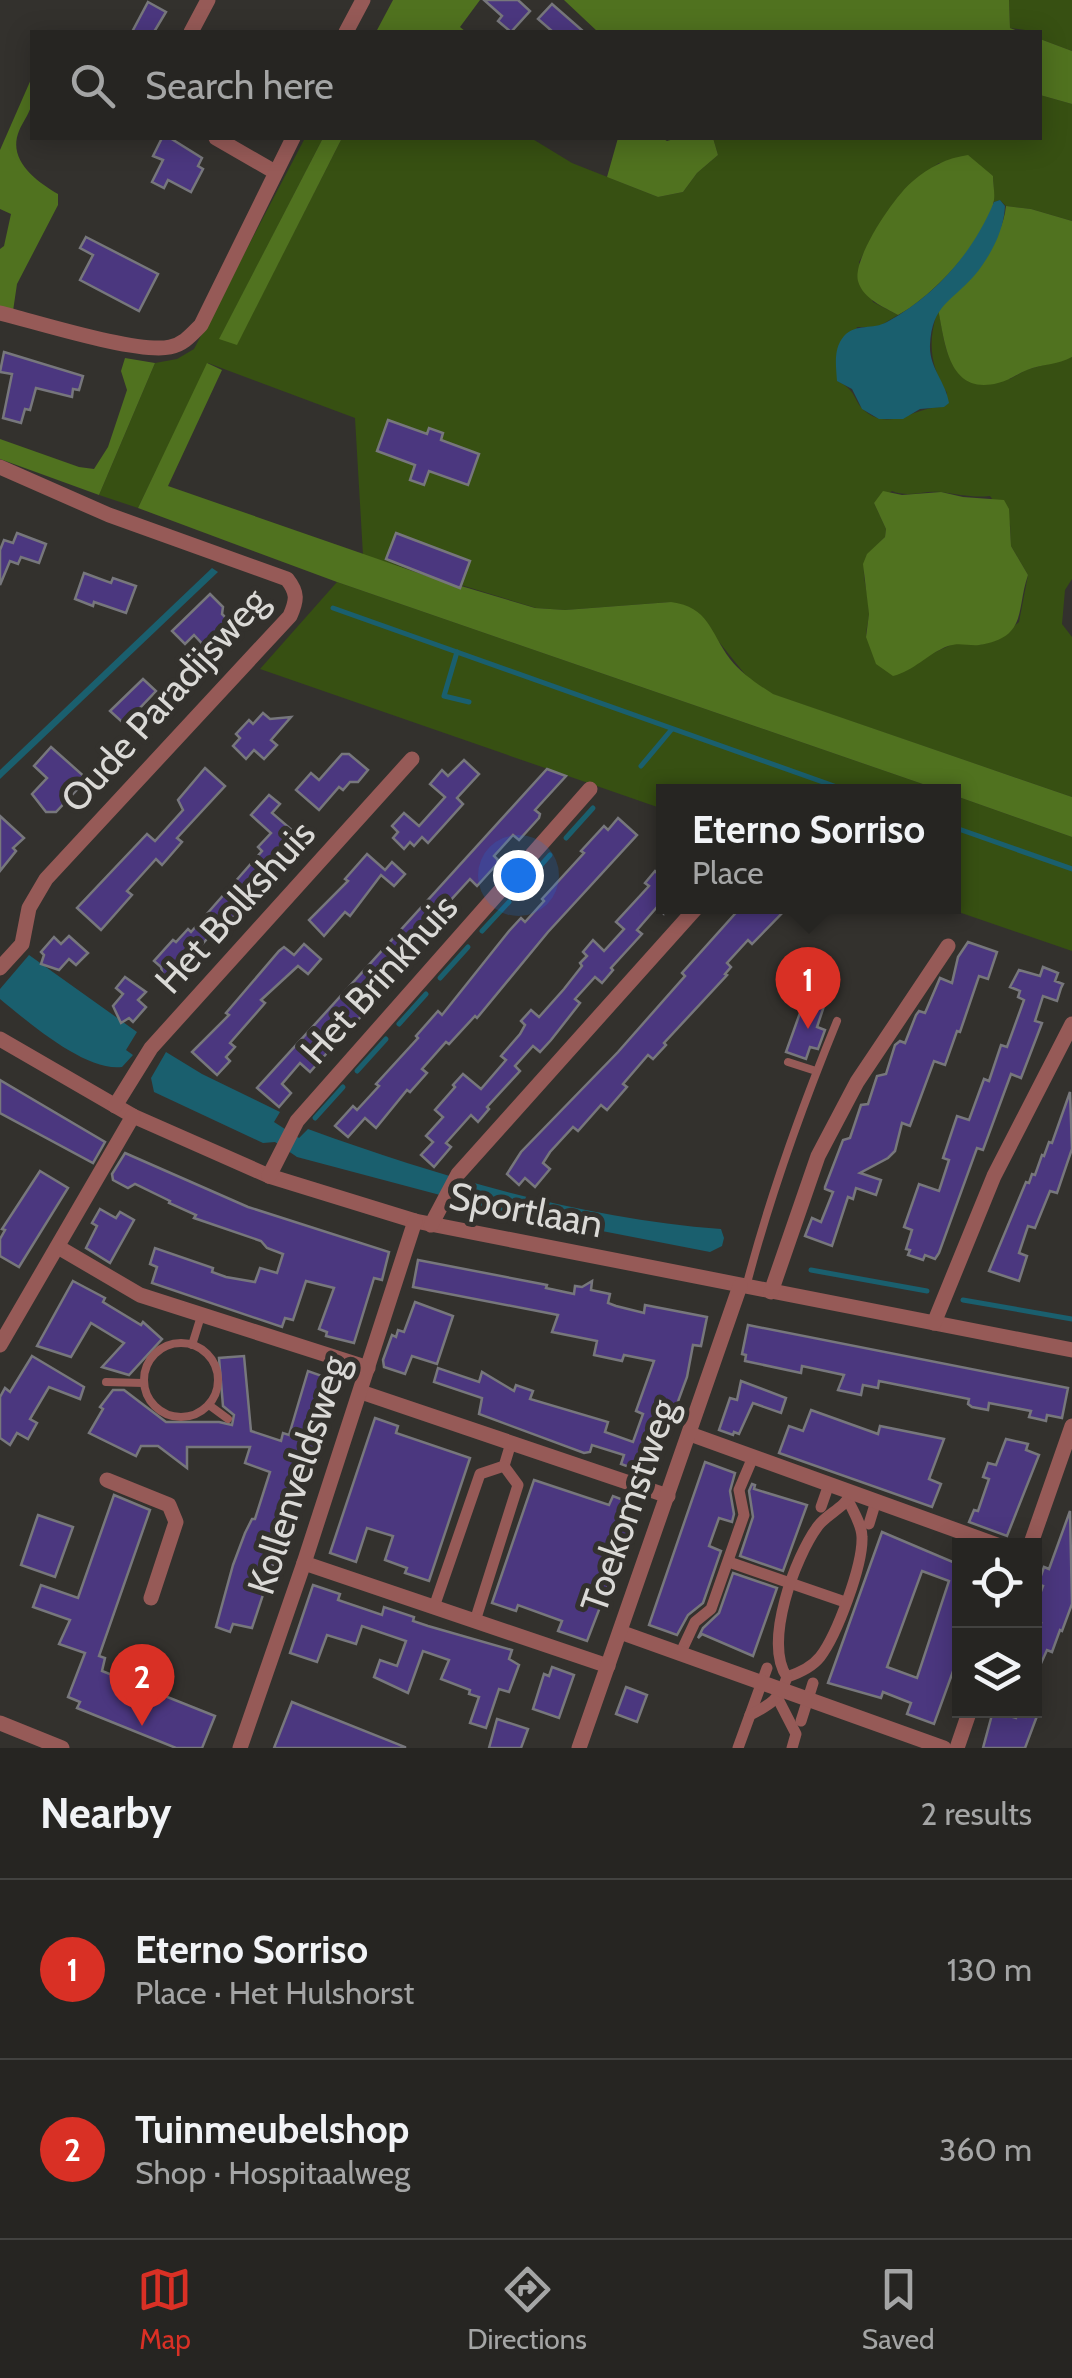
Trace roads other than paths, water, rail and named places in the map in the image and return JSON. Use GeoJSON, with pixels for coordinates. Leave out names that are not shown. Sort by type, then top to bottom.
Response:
{"type":"FeatureCollection","features":[{"type":"Feature","properties":{"kind":"street"},"geometry":{"type":"LineString","coordinates":[[192,30],[208,0]]}},
{"type":"Feature","properties":{"kind":"street"},"geometry":{"type":"LineString","coordinates":[[347,30],[363,0]]}},
{"type":"Feature","properties":{"kind":"street"},"geometry":{"type":"LineString","coordinates":[[219,140],[275,172]]}},
{"type":"Feature","properties":{"kind":"street"},"geometry":{"type":"LineString","coordinates":[[0,313],[140,346],[166,348],[183,343],[201,325],[292,140]]}},
{"type":"Feature","properties":{"kind":"street","name":"Oude Paradijsweg"},"geometry":{"type":"LineString","coordinates":[[0,467],[109,515],[288,579],[297,601],[290,616],[46,879],[29,908],[22,944],[0,968]]}},
{"type":"Feature","properties":{"kind":"street","name":"Het Bolkshuis"},"geometry":{"type":"LineString","coordinates":[[115,1106],[151,1048],[412,760]]}},
{"type":"Feature","properties":{"kind":"street","name":"Het Brinkhuis"},"geometry":{"type":"LineString","coordinates":[[269,1176],[297,1122],[590,789]]}},
{"type":"Feature","properties":{"kind":"street","name":"Kollenveldsweg"},"geometry":{"type":"LineString","coordinates":[[240,1748],[368,1368],[423,1223],[458,1174],[691,914]]}},
{"type":"Feature","properties":{"kind":"street"},"geometry":{"type":"LineString","coordinates":[[771,1292],[818,1156],[857,1082],[948,946]]}},
{"type":"Feature","properties":{"kind":"street"},"geometry":{"type":"LineString","coordinates":[[934,1323],[994,1176],[1072,1024]]}},
{"type":"Feature","properties":{"kind":"street","name":"Sportlaan"},"geometry":{"type":"LineString","coordinates":[[0,1038],[133,1116],[269,1176],[423,1223],[1072,1350]]}},
{"type":"Feature","properties":{"kind":"street"},"geometry":{"type":"LineString","coordinates":[[0,1344],[133,1116]]}},
{"type":"Feature","properties":{"kind":"street"},"geometry":{"type":"LineString","coordinates":[[58,1246],[140,1295],[368,1368]]}},
{"type":"Feature","properties":{"kind":"street","name":"Toekomstweg"},"geometry":{"type":"LineString","coordinates":[[578,1748],[743,1286]]}},
{"type":"Feature","properties":{"kind":"street"},"geometry":{"type":"LineString","coordinates":[[360,1392],[668,1496]]}},
{"type":"Feature","properties":{"kind":"street"},"geometry":{"type":"LineString","coordinates":[[1033,1538],[1072,1426]]}},
{"type":"Feature","properties":{"kind":"street"},"geometry":{"type":"LineString","coordinates":[[690,1434],[828,1484],[850,1496],[876,1501],[978,1538]]}},
{"type":"Feature","properties":{"kind":"street"},"geometry":{"type":"LineString","coordinates":[[504,1466],[511,1443]]}},
{"type":"Feature","properties":{"kind":"street"},"geometry":{"type":"LineString","coordinates":[[681,1652],[695,1622],[711,1609],[729,1562],[744,1515],[739,1490],[754,1457]]}},
{"type":"Feature","properties":{"kind":"street"},"geometry":{"type":"LineString","coordinates":[[434,1607],[480,1474],[504,1466]]}},
{"type":"Feature","properties":{"kind":"street"},"geometry":{"type":"LineString","coordinates":[[475,1621],[518,1484],[504,1466]]}},
{"type":"Feature","properties":{"kind":"street"},"geometry":{"type":"LineString","coordinates":[[107,1480],[168,1505],[176,1522],[150,1598]]}},
{"type":"Feature","properties":{"kind":"street"},"geometry":{"type":"LineString","coordinates":[[738,1748],[777,1645],[790,1583],[820,1515],[828,1484]]}},
{"type":"Feature","properties":{"kind":"street"},"geometry":{"type":"LineString","coordinates":[[820,1515],[850,1496]]}},
{"type":"Feature","properties":{"kind":"street"},"geometry":{"type":"LineString","coordinates":[[850,1496],[866,1530]]}},
{"type":"Feature","properties":{"kind":"street"},"geometry":{"type":"LineString","coordinates":[[792,1748],[820,1657],[846,1602],[876,1501]]}},
{"type":"Feature","properties":{"kind":"street"},"geometry":{"type":"LineString","coordinates":[[729,1562],[846,1602]]}},
{"type":"Feature","properties":{"kind":"street"},"geometry":{"type":"LineString","coordinates":[[304,1563],[608,1666]]}},
{"type":"Feature","properties":{"kind":"street"},"geometry":{"type":"LineString","coordinates":[[620,1632],[681,1652],[766,1671],[783,1689]]}},
{"type":"Feature","properties":{"kind":"street"},"geometry":{"type":"LineString","coordinates":[[777,1645],[783,1689],[799,1727]]}},
{"type":"Feature","properties":{"kind":"street"},"geometry":{"type":"LineString","coordinates":[[750,1715],[820,1657]]}},
{"type":"Feature","properties":{"kind":"street"},"geometry":{"type":"LineString","coordinates":[[783,1689],[812,1687],[944,1748]]}},
{"type":"Feature","properties":{"kind":"street"},"geometry":{"type":"LineString","coordinates":[[957,1748],[967,1718]]}},
{"type":"Feature","properties":{"kind":"street"},"geometry":{"type":"LineString","coordinates":[[0,1723],[62,1748]]}},
{"type":"Feature","properties":{"kind":"lane"},"geometry":{"type":"LineString","coordinates":[[743,1286],[769,1200],[837,1021]]}},
{"type":"Feature","properties":{"kind":"lane"},"geometry":{"type":"LineString","coordinates":[[788,1062],[816,1071]]}},
{"type":"Feature","properties":{"kind":"lane"},"geometry":{"type":"LineString","coordinates":[[192,1345],[201,1316]]}},
{"type":"Feature","properties":{"kind":"lane"},"geometry":{"type":"LineString","coordinates":[[174,1344],[192,1345],[205,1352],[214,1364],[216,1392],[209,1405],[194,1415],[177,1418],[161,1412],[148,1400],[143,1383],[146,1366],[158,1351],[174,1344]]}},
{"type":"Feature","properties":{"kind":"lane"},"geometry":{"type":"LineString","coordinates":[[106,1382],[143,1383]]}},
{"type":"Feature","properties":{"kind":"lane"},"geometry":{"type":"LineString","coordinates":[[209,1405],[228,1420]]}},
{"type":"Feature","properties":{"kind":"water"},"geometry":{"type":"Polygon","coordinates":[[[1000,200],[1005,206],[1004,215],[991,252],[934,321],[932,361],[949,403],[920,409],[903,419],[879,419],[862,409],[852,389],[837,381],[840,341],[854,329],[887,322],[936,286],[964,256],[994,202],[1000,200]]]}},
{"type":"Feature","properties":{"kind":"water"},"geometry":{"type":"Polygon","coordinates":[[[212,568],[218,572],[0,779],[0,770],[212,568]]]}},
{"type":"Feature","properties":{"kind":"water"},"geometry":{"type":"Polygon","coordinates":[[[29,955],[137,1032],[126,1050],[133,1055],[122,1067],[92,1062],[75,1054],[0,999],[0,989],[29,955]]]}},
{"type":"Feature","properties":{"kind":"water"},"geometry":{"type":"Polygon","coordinates":[[[166,1052],[280,1112],[274,1122],[299,1138],[308,1129],[511,1193],[615,1215],[721,1229],[722,1246],[710,1252],[504,1212],[297,1157],[275,1142],[263,1143],[154,1092],[151,1078],[166,1052]]]}},
{"type":"Feature","properties":{"kind":"waterway"},"geometry":{"type":"LineString","coordinates":[[333,608],[828,784]]}},
{"type":"Feature","properties":{"kind":"waterway"},"geometry":{"type":"LineString","coordinates":[[457,652],[444,696],[469,702]]}},
{"type":"Feature","properties":{"kind":"waterway"},"geometry":{"type":"LineString","coordinates":[[641,766],[672,729]]}},
{"type":"Feature","properties":{"kind":"waterway"},"geometry":{"type":"LineString","coordinates":[[566,838],[593,808]]}},
{"type":"Feature","properties":{"kind":"waterway"},"geometry":{"type":"LineString","coordinates":[[961,830],[1072,869]]}},
{"type":"Feature","properties":{"kind":"waterway"},"geometry":{"type":"LineString","coordinates":[[523,885],[550,855]]}},
{"type":"Feature","properties":{"kind":"waterway"},"geometry":{"type":"LineString","coordinates":[[482,931],[509,902]]}},
{"type":"Feature","properties":{"kind":"waterway"},"geometry":{"type":"LineString","coordinates":[[440,978],[468,947]]}},
{"type":"Feature","properties":{"kind":"waterway"},"geometry":{"type":"LineString","coordinates":[[399,1024],[426,994]]}},
{"type":"Feature","properties":{"kind":"waterway"},"geometry":{"type":"LineString","coordinates":[[357,1071],[386,1039]]}},
{"type":"Feature","properties":{"kind":"waterway"},"geometry":{"type":"LineString","coordinates":[[315,1118],[343,1087]]}},
{"type":"Feature","properties":{"kind":"waterway"},"geometry":{"type":"LineString","coordinates":[[811,1270],[927,1291]]}},
{"type":"Feature","properties":{"kind":"waterway"},"geometry":{"type":"LineString","coordinates":[[963,1300],[1072,1319]]}},
{"type":"Feature","properties":{"kind":"place","name":"Eterno Sorriso"},"geometry":{"type":"Point","coordinates":[808,1029]}},
{"type":"Feature","properties":{"kind":"place","name":"Tuinmeubelshop"},"geometry":{"type":"Point","coordinates":[142,1726]}}]}
